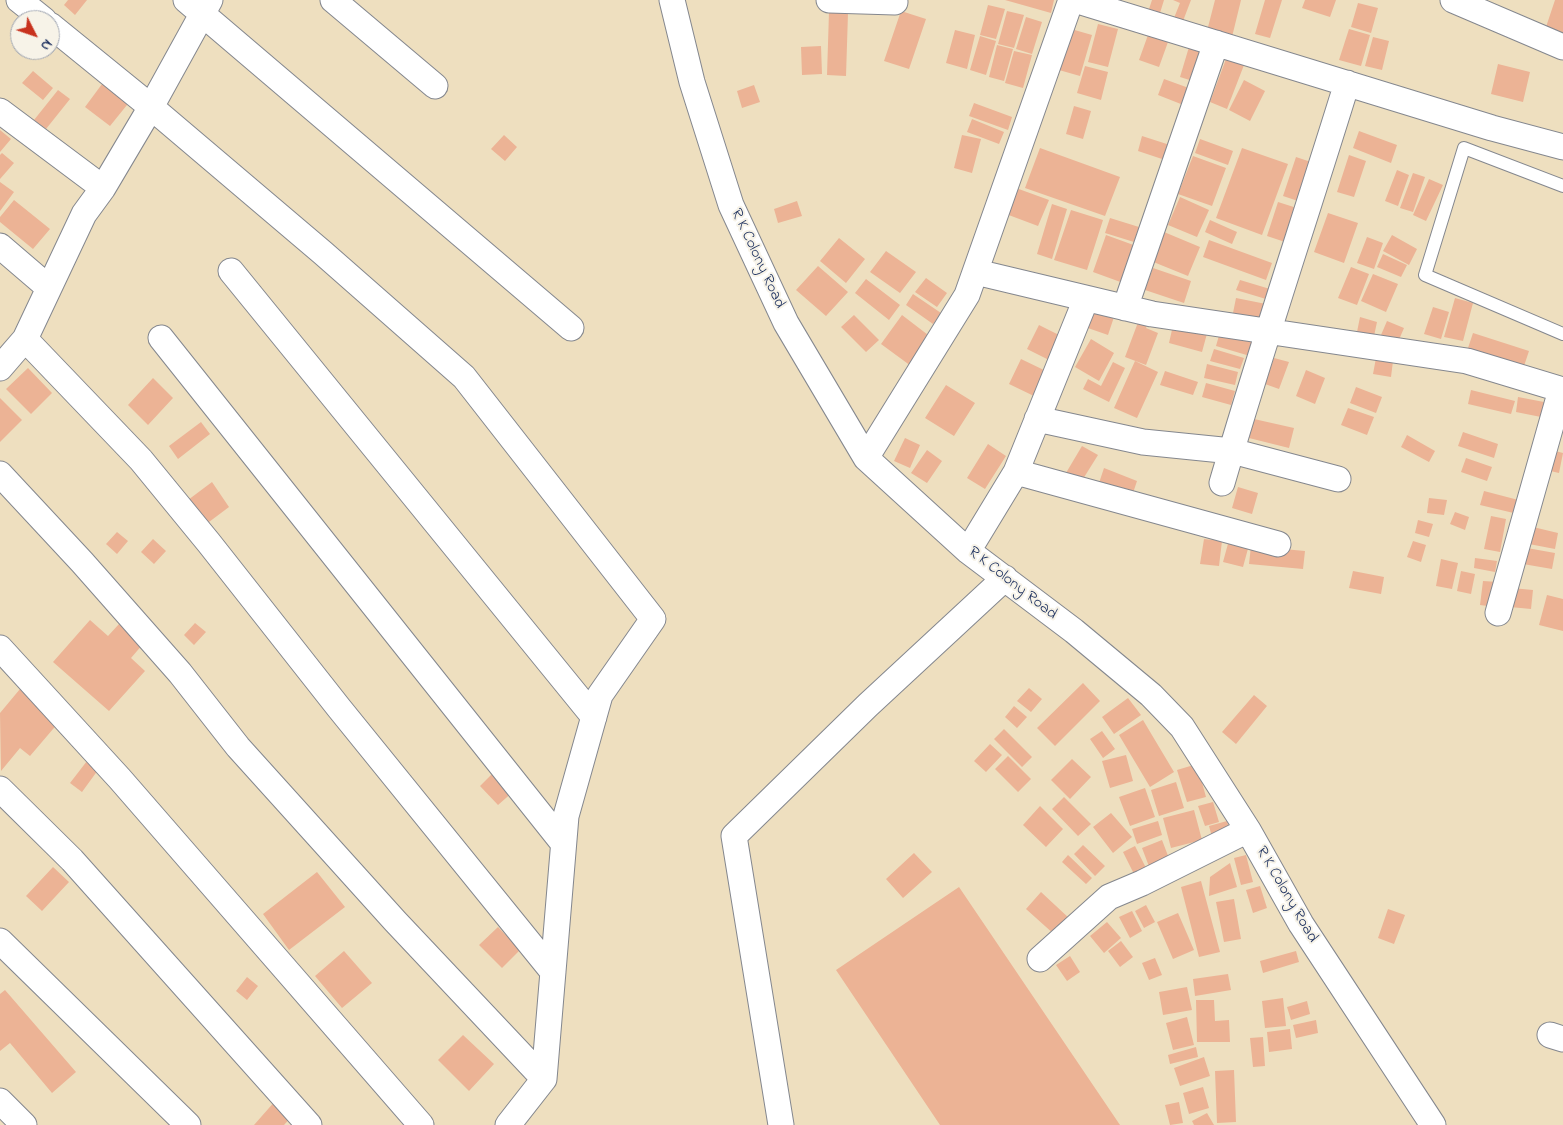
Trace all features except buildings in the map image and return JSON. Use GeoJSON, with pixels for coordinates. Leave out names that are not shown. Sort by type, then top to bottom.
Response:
{"type":"FeatureCollection","features":[{"type":"Feature","properties":{"kind":"street"},"geometry":{"type":"LineString","coordinates":[[19,0],[32,10]]}},
{"type":"Feature","properties":{"kind":"street"},"geometry":{"type":"LineString","coordinates":[[333,0],[435,86]]}},
{"type":"Feature","properties":{"kind":"street","name":"R K Colony Road"},"geometry":{"type":"LineString","coordinates":[[672,0],[692,82],[731,205],[786,323],[866,458],[968,550],[1074,631],[1151,695],[1182,728],[1248,830],[1301,924],[1433,1125]]}},
{"type":"Feature","properties":{"kind":"street"},"geometry":{"type":"LineString","coordinates":[[829,0],[895,2]]}},
{"type":"Feature","properties":{"kind":"street"},"geometry":{"type":"LineString","coordinates":[[866,458],[967,295],[1070,0]]}},
{"type":"Feature","properties":{"kind":"street"},"geometry":{"type":"LineString","coordinates":[[1075,0],[1492,128],[1563,147]]}},
{"type":"Feature","properties":{"kind":"street"},"geometry":{"type":"LineString","coordinates":[[1453,0],[1563,47]]}},
{"type":"Feature","properties":{"kind":"street"},"geometry":{"type":"LineString","coordinates":[[0,368],[25,339],[84,214],[103,188],[150,107],[199,4],[571,328]]}},
{"type":"Feature","properties":{"kind":"street"},"geometry":{"type":"LineString","coordinates":[[60,33],[323,253],[464,377],[654,619],[600,696],[566,816],[544,1079],[508,1125]]}},
{"type":"Feature","properties":{"kind":"street"},"geometry":{"type":"LineString","coordinates":[[1125,308],[1216,43]]}},
{"type":"Feature","properties":{"kind":"street"},"geometry":{"type":"LineString","coordinates":[[1222,483],[1267,332],[1294,255],[1347,83]]}},
{"type":"Feature","properties":{"kind":"street"},"geometry":{"type":"LineString","coordinates":[[0,111],[103,188]]}},
{"type":"Feature","properties":{"kind":"street"},"geometry":{"type":"LineString","coordinates":[[0,246],[49,288]]}},
{"type":"Feature","properties":{"kind":"street"},"geometry":{"type":"LineString","coordinates":[[231,271],[594,717]]}},
{"type":"Feature","properties":{"kind":"street"},"geometry":{"type":"LineString","coordinates":[[976,272],[1152,314],[1467,361],[1562,390],[1498,613]]}},
{"type":"Feature","properties":{"kind":"street"},"geometry":{"type":"LineString","coordinates":[[968,550],[1016,472],[1086,299]]}},
{"type":"Feature","properties":{"kind":"street"},"geometry":{"type":"LineString","coordinates":[[161,338],[563,843]]}},
{"type":"Feature","properties":{"kind":"street"},"geometry":{"type":"LineString","coordinates":[[25,339],[141,460],[209,543],[338,708],[553,972]]}},
{"type":"Feature","properties":{"kind":"street"},"geometry":{"type":"LineString","coordinates":[[1037,419],[1143,442],[1232,450],[1338,480]]}},
{"type":"Feature","properties":{"kind":"street"},"geometry":{"type":"LineString","coordinates":[[1016,472],[1278,544]]}},
{"type":"Feature","properties":{"kind":"street"},"geometry":{"type":"LineString","coordinates":[[0,474],[82,562],[180,673],[251,762],[395,921],[544,1079]]}},
{"type":"Feature","properties":{"kind":"street"},"geometry":{"type":"LineString","coordinates":[[781,1125],[734,836],[868,705],[1005,578]]}},
{"type":"Feature","properties":{"kind":"street"},"geometry":{"type":"LineString","coordinates":[[0,648],[120,779],[422,1125]]}},
{"type":"Feature","properties":{"kind":"street"},"geometry":{"type":"LineString","coordinates":[[0,789],[72,860],[309,1125]]}},
{"type":"Feature","properties":{"kind":"street"},"geometry":{"type":"LineString","coordinates":[[1040,959],[1109,897],[1142,883],[1248,830]]}},
{"type":"Feature","properties":{"kind":"street"},"geometry":{"type":"LineString","coordinates":[[0,941],[188,1125]]}},
{"type":"Feature","properties":{"kind":"street"},"geometry":{"type":"LineString","coordinates":[[0,1102],[24,1125]]}},
{"type":"Feature","properties":{"kind":"lane"},"geometry":{"type":"LineString","coordinates":[[1563,186],[1464,148],[1425,275],[1563,334]]}}]}
